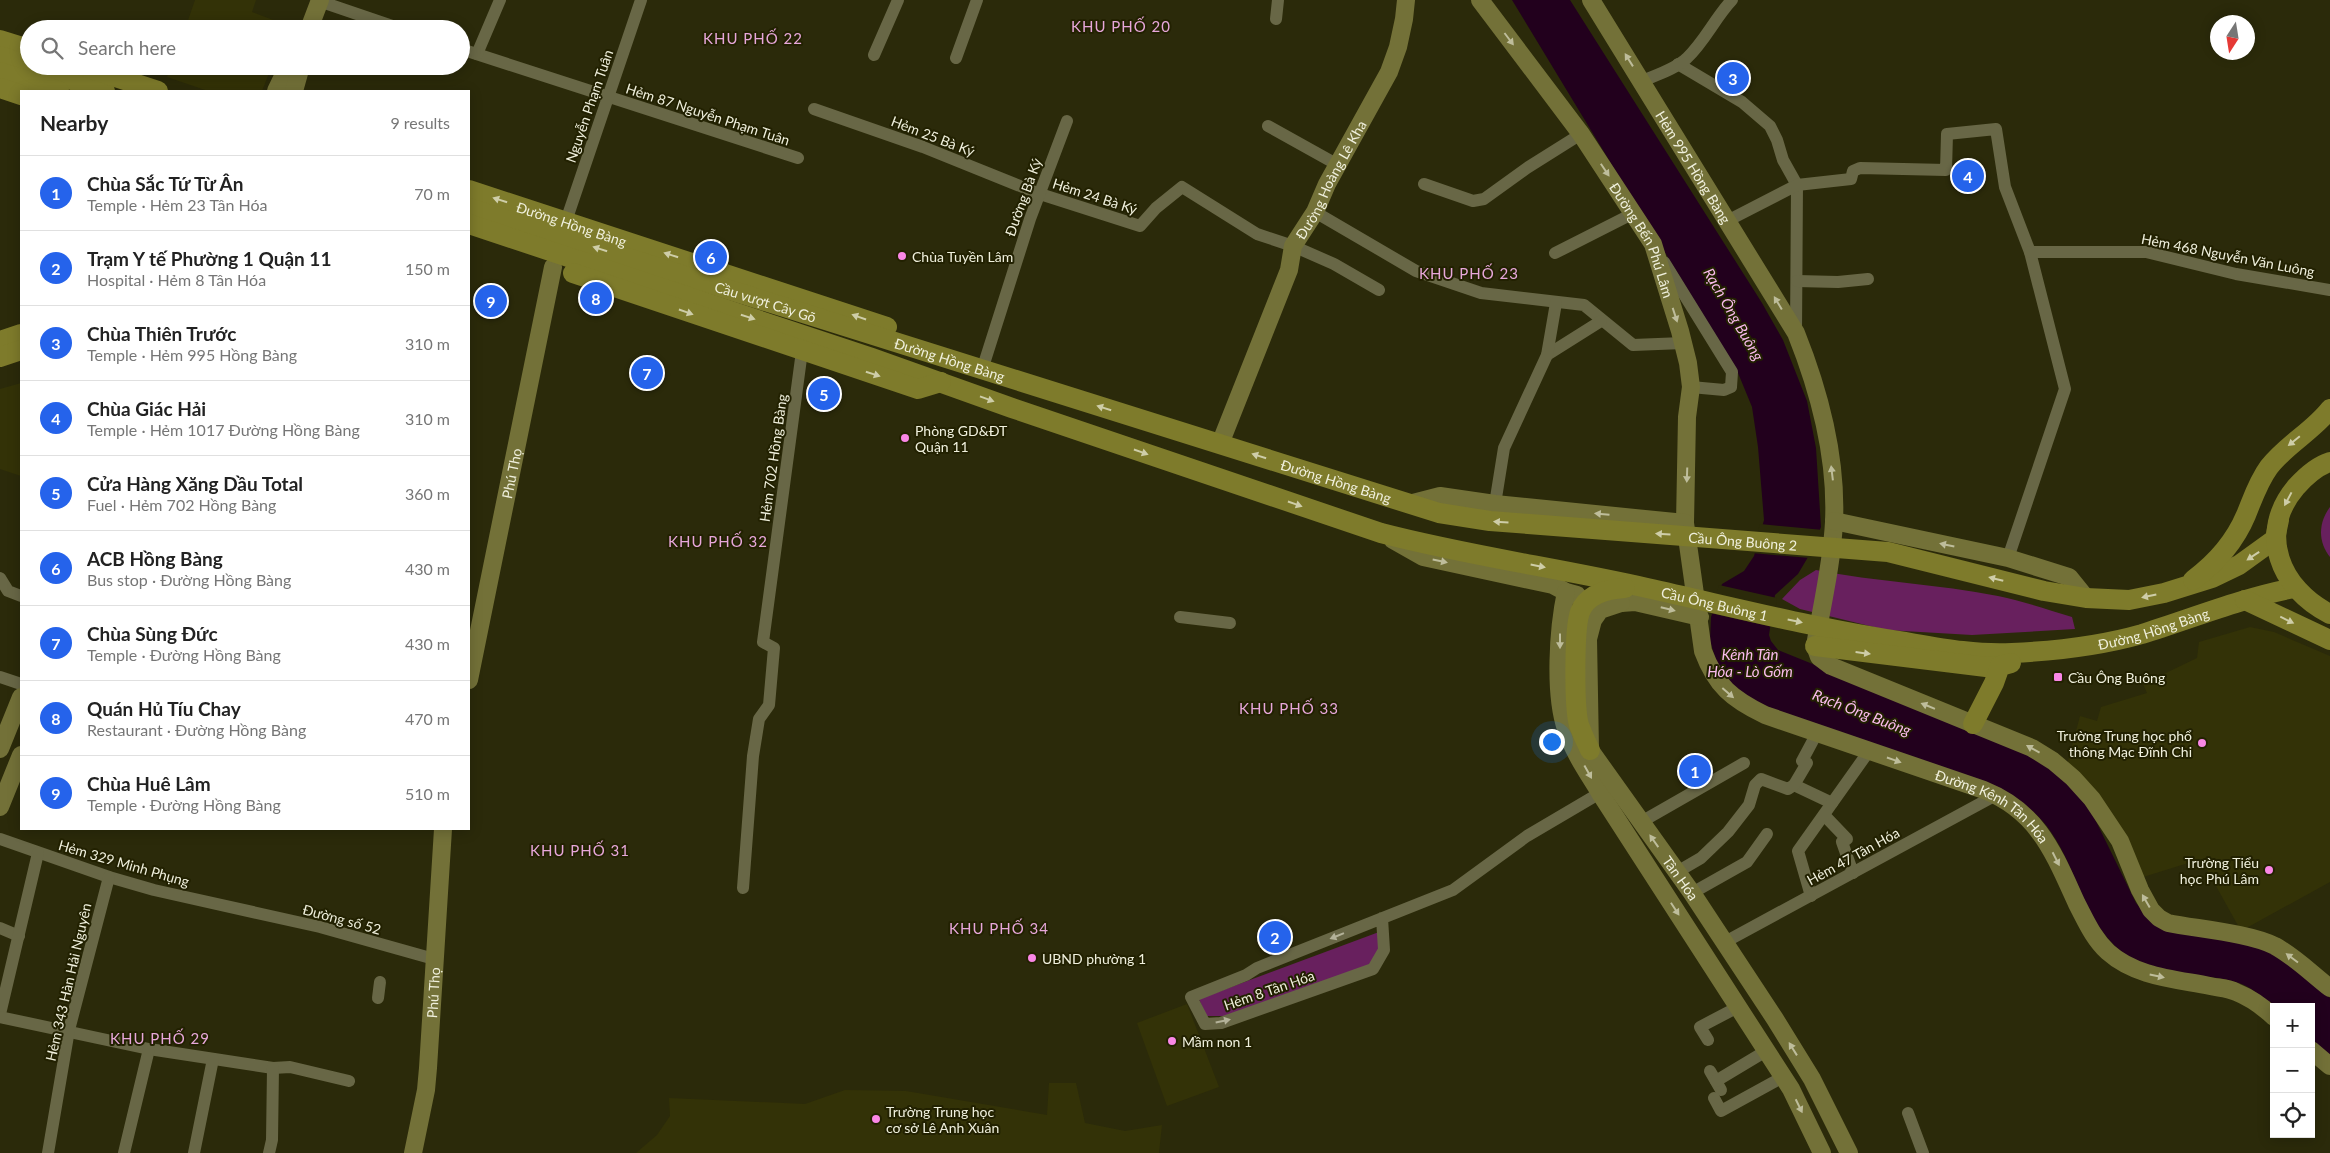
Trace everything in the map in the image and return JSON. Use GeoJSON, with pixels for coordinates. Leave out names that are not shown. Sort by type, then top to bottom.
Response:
{"type":"FeatureCollection","features":[{"type":"Feature","properties":{"kind":"main road"},"geometry":{"type":"LineString","coordinates":[[0,40],[20,46]]}},
{"type":"Feature","properties":{"kind":"main road"},"geometry":{"type":"LineString","coordinates":[[0,56],[20,63]]}},
{"type":"Feature","properties":{"kind":"main road"},"geometry":{"type":"LineString","coordinates":[[0,72],[56,90]]}},
{"type":"Feature","properties":{"kind":"main road"},"geometry":{"type":"LineString","coordinates":[[56,75],[101,90]]}},
{"type":"Feature","properties":{"kind":"main road"},"geometry":{"type":"LineString","coordinates":[[109,75],[155,90]]}},
{"type":"Feature","properties":{"kind":"main road"},"geometry":{"type":"LineString","coordinates":[[0,88],[20,95]]}},
{"type":"Feature","properties":{"kind":"main road","name":"Đường Hồng Bàng"},"geometry":{"type":"LineString","coordinates":[[470,190],[935,343],[948,359],[1439,513]]}},
{"type":"Feature","properties":{"kind":"main road","name":"Cầu vượt Cây Gõ"},"geometry":{"type":"LineString","coordinates":[[470,208],[948,359]]}},
{"type":"Feature","properties":{"kind":"main road"},"geometry":{"type":"LineString","coordinates":[[470,236],[553,267],[918,389],[941,382]]}},
{"type":"Feature","properties":{"kind":"main road","name":"Cầu vượt Cây Gõ"},"geometry":{"type":"LineString","coordinates":[[470,236],[872,358],[941,382]]}},
{"type":"Feature","properties":{"kind":"main road"},"geometry":{"type":"LineString","coordinates":[[0,328],[20,321]]}},
{"type":"Feature","properties":{"kind":"main road"},"geometry":{"type":"LineString","coordinates":[[0,341],[20,334]]}},
{"type":"Feature","properties":{"kind":"main road"},"geometry":{"type":"LineString","coordinates":[[0,357],[20,350]]}},
{"type":"Feature","properties":{"kind":"main road","name":"Đường Hồng Bàng"},"geometry":{"type":"LineString","coordinates":[[941,382],[1381,533],[1421,544]]}},
{"type":"Feature","properties":{"kind":"main road"},"geometry":{"type":"LineString","coordinates":[[2183,587],[2207,569],[2228,546],[2241,525],[2260,481],[2279,455],[2317,423],[2330,408]]}},
{"type":"Feature","properties":{"kind":"main road"},"geometry":{"type":"LineString","coordinates":[[2086,598],[2129,600],[2212,578],[2240,565],[2275,539],[2279,520],[2288,496],[2305,477],[2329,461]]}},
{"type":"Feature","properties":{"kind":"main road","name":"Cầu Ông Buông 2"},"geometry":{"type":"LineString","coordinates":[[1439,513],[1490,522],[1888,552],[2044,591],[2086,598]]}},
{"type":"Feature","properties":{"kind":"main road"},"geometry":{"type":"LineString","coordinates":[[2279,520],[2277,546],[2280,561],[2294,588],[2312,605],[2330,614]]}},
{"type":"Feature","properties":{"kind":"main road","name":"Cầu Ông Buông 1"},"geometry":{"type":"LineString","coordinates":[[1421,544],[1634,597],[2004,660]]}},
{"type":"Feature","properties":{"kind":"main road"},"geometry":{"type":"LineString","coordinates":[[1590,750],[1579,724],[1575,676],[1580,612],[1593,596],[1611,588],[1634,597]]}},
{"type":"Feature","properties":{"kind":"main road","name":"Đường Hồng Bàng"},"geometry":{"type":"LineString","coordinates":[[2004,660],[2097,644],[2140,634],[2245,600],[2294,588]]}},
{"type":"Feature","properties":{"kind":"main road"},"geometry":{"type":"LineString","coordinates":[[2245,600],[2330,640]]}},
{"type":"Feature","properties":{"kind":"main road"},"geometry":{"type":"LineString","coordinates":[[1815,646],[1986,667],[2004,660]]}},
{"type":"Feature","properties":{"kind":"main road"},"geometry":{"type":"LineString","coordinates":[[1973,724],[2004,660]]}},
{"type":"Feature","properties":{"kind":"street"},"geometry":{"type":"LineString","coordinates":[[477,54],[500,0]]}},
{"type":"Feature","properties":{"kind":"street","name":"Nguyễn Phạm Tuân"},"geometry":{"type":"LineString","coordinates":[[566,221],[641,0]]}},
{"type":"Feature","properties":{"kind":"street"},"geometry":{"type":"LineString","coordinates":[[874,55],[898,0]]}},
{"type":"Feature","properties":{"kind":"street"},"geometry":{"type":"LineString","coordinates":[[956,58],[977,0]]}},
{"type":"Feature","properties":{"kind":"street"},"geometry":{"type":"LineString","coordinates":[[1276,19],[1278,0]]}},
{"type":"Feature","properties":{"kind":"street","name":"Đường Hoàng Lê Kha"},"geometry":{"type":"LineString","coordinates":[[1220,444],[1289,270],[1293,246],[1315,212],[1338,165],[1389,72],[1398,47],[1406,0]]}},
{"type":"Feature","properties":{"kind":"street","name":"Đường Bến Phú Lâm"},"geometry":{"type":"LineString","coordinates":[[1480,0],[1581,134],[1653,244],[1683,343],[1691,387],[1687,417],[1686,522],[1700,617]]}},
{"type":"Feature","properties":{"kind":"street","name":"Hẻm 995 Hồng Bàng"},"geometry":{"type":"LineString","coordinates":[[1591,0],[1796,333],[1811,372],[1824,414],[1832,477],[1834,521],[1815,646]]}},
{"type":"Feature","properties":{"kind":"street"},"geometry":{"type":"LineString","coordinates":[[1642,81],[1686,59],[1712,28],[1721,11],[1732,0]]}},
{"type":"Feature","properties":{"kind":"street"},"geometry":{"type":"LineString","coordinates":[[312,20],[319,1],[375,20]]}},
{"type":"Feature","properties":{"kind":"street","name":"Hẻm 87 Nguyễn Phạm Tuân"},"geometry":{"type":"LineString","coordinates":[[470,52],[798,158]]}},
{"type":"Feature","properties":{"kind":"street","name":"Hẻm 995 Hồng Bàng"},"geometry":{"type":"LineString","coordinates":[[1678,64],[1742,102],[1770,126],[1778,140],[1783,160],[1797,185],[1796,333]]}},
{"type":"Feature","properties":{"kind":"street"},"geometry":{"type":"LineString","coordinates":[[276,90],[284,75]]}},
{"type":"Feature","properties":{"kind":"street"},"geometry":{"type":"LineString","coordinates":[[294,90],[298,75]]}},
{"type":"Feature","properties":{"kind":"street","name":"Hẻm 25 Bà Ký"},"geometry":{"type":"LineString","coordinates":[[814,109],[923,147],[1040,194]]}},
{"type":"Feature","properties":{"kind":"street","name":"Đường Bà Ký"},"geometry":{"type":"LineString","coordinates":[[982,370],[1040,194],[1067,121]]}},
{"type":"Feature","properties":{"kind":"street"},"geometry":{"type":"LineString","coordinates":[[1268,126],[1338,165]]}},
{"type":"Feature","properties":{"kind":"street"},"geometry":{"type":"LineString","coordinates":[[1728,221],[1797,185],[1852,179],[1853,171],[1860,168],[1946,170],[1948,134],[1996,129],[2005,187],[2030,252],[2064,389],[2008,558]]}},
{"type":"Feature","properties":{"kind":"street"},"geometry":{"type":"LineString","coordinates":[[1424,184],[1473,201],[1484,199],[1527,168],[1581,134]]}},
{"type":"Feature","properties":{"kind":"street","name":"Hẻm 24 Bà Ký"},"geometry":{"type":"LineString","coordinates":[[1040,194],[1140,226],[1156,208],[1182,187],[1257,234],[1293,246]]}},
{"type":"Feature","properties":{"kind":"street"},"geometry":{"type":"LineString","coordinates":[[1315,212],[1416,271],[1481,293],[1584,305],[1601,321],[1633,345],[1683,343]]}},
{"type":"Feature","properties":{"kind":"street"},"geometry":{"type":"LineString","coordinates":[[1555,252],[1634,213]]}},
{"type":"Feature","properties":{"kind":"street"},"geometry":{"type":"LineString","coordinates":[[1653,244],[1732,372],[1731,387],[1724,390],[1691,387]]}},
{"type":"Feature","properties":{"kind":"street"},"geometry":{"type":"LineString","coordinates":[[1293,246],[1334,264],[1379,290]]}},
{"type":"Feature","properties":{"kind":"street","name":"Hẻm 468 Nguyễn Văn Luông"},"geometry":{"type":"LineString","coordinates":[[2030,252],[2146,252],[2236,274],[2330,290]]}},
{"type":"Feature","properties":{"kind":"street","name":"Phú Thọ"},"geometry":{"type":"LineString","coordinates":[[470,675],[553,267]]}},
{"type":"Feature","properties":{"kind":"street"},"geometry":{"type":"LineString","coordinates":[[1797,281],[1838,282],[1868,279]]}},
{"type":"Feature","properties":{"kind":"street"},"geometry":{"type":"LineString","coordinates":[[1495,504],[1504,448],[1548,355],[1556,303]]}},
{"type":"Feature","properties":{"kind":"street"},"geometry":{"type":"LineString","coordinates":[[1548,355],[1601,321]]}},
{"type":"Feature","properties":{"kind":"street","name":"Hẻm 702 Hồng Bàng"},"geometry":{"type":"LineString","coordinates":[[743,888],[753,756],[759,719],[769,705],[774,648],[763,642],[802,351]]}},
{"type":"Feature","properties":{"kind":"street","name":"Đường Hồng Bàng"},"geometry":{"type":"LineString","coordinates":[[1409,504],[1440,496],[1495,504],[1686,522]]}},
{"type":"Feature","properties":{"kind":"street"},"geometry":{"type":"LineString","coordinates":[[1834,521],[2008,558],[2069,577],[2086,598]]}},
{"type":"Feature","properties":{"kind":"street","name":"Đường Hồng Bàng"},"geometry":{"type":"LineString","coordinates":[[1381,533],[1423,557],[1560,589],[1634,597],[1700,617]]}},
{"type":"Feature","properties":{"kind":"street"},"geometry":{"type":"LineString","coordinates":[[0,578],[8,591],[20,596]]}},
{"type":"Feature","properties":{"kind":"street","name":"Tân Hóa"},"geometry":{"type":"LineString","coordinates":[[1560,589],[1560,691],[1566,729],[1575,750],[1600,793],[1784,1077],[1822,1153]]}},
{"type":"Feature","properties":{"kind":"street"},"geometry":{"type":"LineString","coordinates":[[1590,750],[1588,640],[1593,620],[1600,610],[1634,597]]}},
{"type":"Feature","properties":{"kind":"street"},"geometry":{"type":"LineString","coordinates":[[1180,617],[1230,623]]}},
{"type":"Feature","properties":{"kind":"street","name":"Đường Kênh Tân Hóa"},"geometry":{"type":"LineString","coordinates":[[1700,617],[1703,651],[1710,671],[1721,687],[1740,704],[1817,733],[1996,795],[2027,816],[2044,836],[2089,928],[2107,951],[2129,967],[2151,975],[2234,991],[2254,1000],[2270,1014]]}},
{"type":"Feature","properties":{"kind":"street"},"geometry":{"type":"LineString","coordinates":[[1815,646],[1819,657],[1831,666],[2032,748],[2073,778],[2092,799],[2120,841],[2140,890],[2159,918],[2168,923],[2256,939],[2273,945],[2291,956],[2330,988]]}},
{"type":"Feature","properties":{"kind":"street"},"geometry":{"type":"LineString","coordinates":[[0,677],[20,684]]}},
{"type":"Feature","properties":{"kind":"street"},"geometry":{"type":"LineString","coordinates":[[0,749],[20,699]]}},
{"type":"Feature","properties":{"kind":"street"},"geometry":{"type":"LineString","coordinates":[[1676,872],[1701,858],[1728,832],[1749,805],[1755,786],[1761,779],[1788,789],[1794,785],[1806,763],[1802,761],[1817,733]]}},
{"type":"Feature","properties":{"kind":"street","name":"Tân Hóa"},"geometry":{"type":"LineString","coordinates":[[1590,750],[1725,942],[1812,1079],[1849,1153]]}},
{"type":"Feature","properties":{"kind":"street"},"geometry":{"type":"LineString","coordinates":[[1811,896],[1798,851],[1869,751]]}},
{"type":"Feature","properties":{"kind":"street"},"geometry":{"type":"LineString","coordinates":[[0,807],[20,757]]}},
{"type":"Feature","properties":{"kind":"street"},"geometry":{"type":"LineString","coordinates":[[1641,822],[1744,763]]}},
{"type":"Feature","properties":{"kind":"street"},"geometry":{"type":"LineString","coordinates":[[1794,785],[1832,803]]}},
{"type":"Feature","properties":{"kind":"street","name":"Hẻm 8 Tân Hóa"},"geometry":{"type":"LineString","coordinates":[[1382,918],[1384,950],[1373,969],[1221,1023],[1206,1024],[1191,997],[1246,975],[1258,968],[1382,918],[1453,890],[1527,836],[1600,793]]}},
{"type":"Feature","properties":{"kind":"street","name":"Hẻm 47 Tân Hóa"},"geometry":{"type":"LineString","coordinates":[[1725,942],[1996,795]]}},
{"type":"Feature","properties":{"kind":"street"},"geometry":{"type":"LineString","coordinates":[[1824,815],[1847,839],[1842,842],[1853,873]]}},
{"type":"Feature","properties":{"kind":"street","name":"Phú Thọ"},"geometry":{"type":"LineString","coordinates":[[413,1153],[426,1090],[443,830]]}},
{"type":"Feature","properties":{"kind":"street"},"geometry":{"type":"LineString","coordinates":[[1692,893],[1747,862],[1767,834]]}},
{"type":"Feature","properties":{"kind":"street","name":"Hẻm 329 Minh Phụng"},"geometry":{"type":"LineString","coordinates":[[0,839],[109,877],[242,910]]}},
{"type":"Feature","properties":{"kind":"street"},"geometry":{"type":"LineString","coordinates":[[38,853],[0,1016],[149,1049],[273,1068],[290,1067],[350,1081]]}},
{"type":"Feature","properties":{"kind":"street","name":"Hẻm 343 Hàn Hải Nguyên"},"geometry":{"type":"LineString","coordinates":[[48,1153],[69,1030],[109,877]]}},
{"type":"Feature","properties":{"kind":"street","name":"Đường số 52"},"geometry":{"type":"LineString","coordinates":[[242,910],[320,927],[434,959]]}},
{"type":"Feature","properties":{"kind":"street"},"geometry":{"type":"LineString","coordinates":[[0,928],[19,936]]}},
{"type":"Feature","properties":{"kind":"street"},"geometry":{"type":"LineString","coordinates":[[378,998],[380,982]]}},
{"type":"Feature","properties":{"kind":"street"},"geometry":{"type":"LineString","coordinates":[[1708,1040],[1700,1027],[1738,1007]]}},
{"type":"Feature","properties":{"kind":"street"},"geometry":{"type":"LineString","coordinates":[[124,1153],[149,1049]]}},
{"type":"Feature","properties":{"kind":"street"},"geometry":{"type":"LineString","coordinates":[[1766,1051],[1715,1085],[1721,1111],[1784,1077]]}},
{"type":"Feature","properties":{"kind":"street"},"geometry":{"type":"LineString","coordinates":[[2315,1053],[2330,1066]]}},
{"type":"Feature","properties":{"kind":"street"},"geometry":{"type":"LineString","coordinates":[[194,1153],[213,1059]]}},
{"type":"Feature","properties":{"kind":"street"},"geometry":{"type":"LineString","coordinates":[[268,1153],[272,1140],[273,1068]]}},
{"type":"Feature","properties":{"kind":"street"},"geometry":{"type":"LineString","coordinates":[[1908,1113],[1922,1153]]}},
{"type":"Feature","properties":{"kind":"shaded area"},"geometry":{"type":"Polygon","coordinates":[[[195,0],[256,0],[252,12],[273,20],[188,20],[195,0]]]}},
{"type":"Feature","properties":{"kind":"shaded area"},"geometry":{"type":"Polygon","coordinates":[[[168,75],[268,75],[262,90],[205,90],[167,77],[168,75]]]}},
{"type":"Feature","properties":{"kind":"shaded area"},"geometry":{"type":"Polygon","coordinates":[[[20,383],[20,476],[0,469],[0,389],[20,383]]]}},
{"type":"Feature","properties":{"kind":"shaded area"},"geometry":{"type":"Polygon","coordinates":[[[2330,507],[2330,557],[2323,545],[2321,532],[2323,519],[2330,507]]]}},
{"type":"Feature","properties":{"kind":"shaded area"},"geometry":{"type":"Polygon","coordinates":[[[1816,570],[2007,598],[2072,617],[2075,629],[1972,635],[1886,630],[1800,609],[1782,599],[1800,580],[1816,570]]]}},
{"type":"Feature","properties":{"kind":"shaded area","name":"Trường Trung học phổ thông Mạc Đĩnh Chi"},"geometry":{"type":"Polygon","coordinates":[[[2250,627],[2274,632],[2330,656],[2330,882],[2241,931],[2201,859],[2140,878],[2067,765],[2080,716],[2097,721],[2101,707],[2147,693],[2143,684],[2197,658],[2199,642],[2250,627]]]}},
{"type":"Feature","properties":{"kind":"shaded area"},"geometry":{"type":"Polygon","coordinates":[[[1379,932],[1378,951],[1369,965],[1225,1016],[1206,1016],[1199,999],[1379,932]]]}},
{"type":"Feature","properties":{"kind":"shaded area","name":"Mầm non 1"},"geometry":{"type":"Polygon","coordinates":[[[1187,1004],[1219,1087],[1167,1106],[1137,1023],[1187,1004]]]}},
{"type":"Feature","properties":{"kind":"shaded area","name":"Trường Trung học cơ sở Lê Anh Xuân"},"geometry":{"type":"Polygon","coordinates":[[[1049,1083],[1076,1083],[1085,1123],[1125,1131],[1162,1125],[1159,1153],[636,1153],[657,1135],[670,1116],[669,1098],[805,1104],[845,1090],[906,1091],[1047,1115],[1049,1083]]]}},
{"type":"Feature","properties":{"kind":"water","name":"Kênh Tân Hóa - Lò Gốm"},"geometry":{"type":"Polygon","coordinates":[[[1512,0],[1570,0],[1762,303],[1783,340],[1807,401],[1816,448],[1821,527],[1811,552],[1798,574],[1775,595],[1769,635],[1771,641],[1778,650],[2018,747],[2065,779],[2091,811],[2136,903],[2150,918],[2251,940],[2292,963],[2330,998],[2330,1057],[2315,1044],[2315,1003],[2270,1004],[2253,990],[2239,983],[2225,979],[2164,971],[2135,961],[2122,952],[2109,940],[2090,911],[2060,847],[2047,826],[2009,793],[1783,713],[1741,695],[1719,670],[1710,641],[1711,617],[1722,584],[1744,571],[1754,556],[1764,520],[1758,447],[1752,407],[1738,373],[1512,0]]]}},
{"type":"Feature","properties":{"kind":"pier"},"geometry":{"type":"Polygon","coordinates":[[[1760,524],[1823,530],[1810,558],[1752,553],[1760,524]]]}},
{"type":"Feature","properties":{"kind":"pier"},"geometry":{"type":"Polygon","coordinates":[[[1719,585],[1777,598],[1773,627],[1710,613],[1719,585]]]}},
{"type":"Feature","properties":{"kind":"place","name":"Chùa Thiên Trước"},"geometry":{"type":"Point","coordinates":[1733,78]}},
{"type":"Feature","properties":{"kind":"place","name":"Chùa Giác Hải"},"geometry":{"type":"Point","coordinates":[1968,176]}},
{"type":"Feature","properties":{"kind":"place","name":"Chùa Tuyền Lâm"},"geometry":{"type":"Point","coordinates":[902,256]}},
{"type":"Feature","properties":{"kind":"place","name":"ACB Hồng Bàng"},"geometry":{"type":"Point","coordinates":[711,257]}},
{"type":"Feature","properties":{"kind":"place","name":"Quán Hủ Tíu Chay"},"geometry":{"type":"Point","coordinates":[596,298]}},
{"type":"Feature","properties":{"kind":"place","name":"Chùa Huê Lâm"},"geometry":{"type":"Point","coordinates":[491,301]}},
{"type":"Feature","properties":{"kind":"place","name":"Chùa Sùng Đức"},"geometry":{"type":"Point","coordinates":[647,373]}},
{"type":"Feature","properties":{"kind":"place","name":"Cửa Hàng Xăng Dầu Total"},"geometry":{"type":"Point","coordinates":[824,394]}},
{"type":"Feature","properties":{"kind":"place","name":"Phòng GD&ĐT Quận 11"},"geometry":{"type":"Point","coordinates":[905,438]}},
{"type":"Feature","properties":{"kind":"place","name":"Cầu Ông Buông"},"geometry":{"type":"Point","coordinates":[2058,677]}},
{"type":"Feature","properties":{"kind":"place","name":"Trường Trung học phổ thông Mạc Đĩnh Chi"},"geometry":{"type":"Point","coordinates":[2202,743]}},
{"type":"Feature","properties":{"kind":"place","name":"Chùa Sắc Tứ Từ Ân"},"geometry":{"type":"Point","coordinates":[1695,771]}},
{"type":"Feature","properties":{"kind":"place","name":"Trường Tiểu học Phú Lâm"},"geometry":{"type":"Point","coordinates":[2269,870]}},
{"type":"Feature","properties":{"kind":"place","name":"Trạm Y tế Phường 1 Quận 11"},"geometry":{"type":"Point","coordinates":[1275,937]}},
{"type":"Feature","properties":{"kind":"place","name":"UBND phường 1"},"geometry":{"type":"Point","coordinates":[1032,958]}},
{"type":"Feature","properties":{"kind":"place","name":"Mầm non 1"},"geometry":{"type":"Point","coordinates":[1172,1041]}},
{"type":"Feature","properties":{"kind":"place","name":"Trường Trung học cơ sở Lê Anh Xuân"},"geometry":{"type":"Point","coordinates":[876,1119]}},
{"type":"Feature","properties":{"kind":"district","name":"KHU PHỐ 20"},"geometry":{"type":"Point","coordinates":[1121,26]}},
{"type":"Feature","properties":{"kind":"district","name":"KHU PHỐ 22"},"geometry":{"type":"Point","coordinates":[753,38]}},
{"type":"Feature","properties":{"kind":"district","name":"KHU PHỐ 23"},"geometry":{"type":"Point","coordinates":[1469,273]}},
{"type":"Feature","properties":{"kind":"district","name":"KHU PHỐ 32"},"geometry":{"type":"Point","coordinates":[718,541]}},
{"type":"Feature","properties":{"kind":"district","name":"KHU PHỐ 33"},"geometry":{"type":"Point","coordinates":[1289,708]}},
{"type":"Feature","properties":{"kind":"district","name":"KHU PHỐ 31"},"geometry":{"type":"Point","coordinates":[580,850]}},
{"type":"Feature","properties":{"kind":"district","name":"KHU PHỐ 34"},"geometry":{"type":"Point","coordinates":[999,928]}},
{"type":"Feature","properties":{"kind":"district","name":"KHU PHỐ 29"},"geometry":{"type":"Point","coordinates":[160,1038]}},
{"type":"Feature","properties":{"kind":"water label","name":"Rạch Ông Buông"},"geometry":{"type":"Point","coordinates":[1734,314]}},
{"type":"Feature","properties":{"kind":"water label","name":"Rạch Ông Buông"},"geometry":{"type":"Point","coordinates":[1862,712]}}]}
